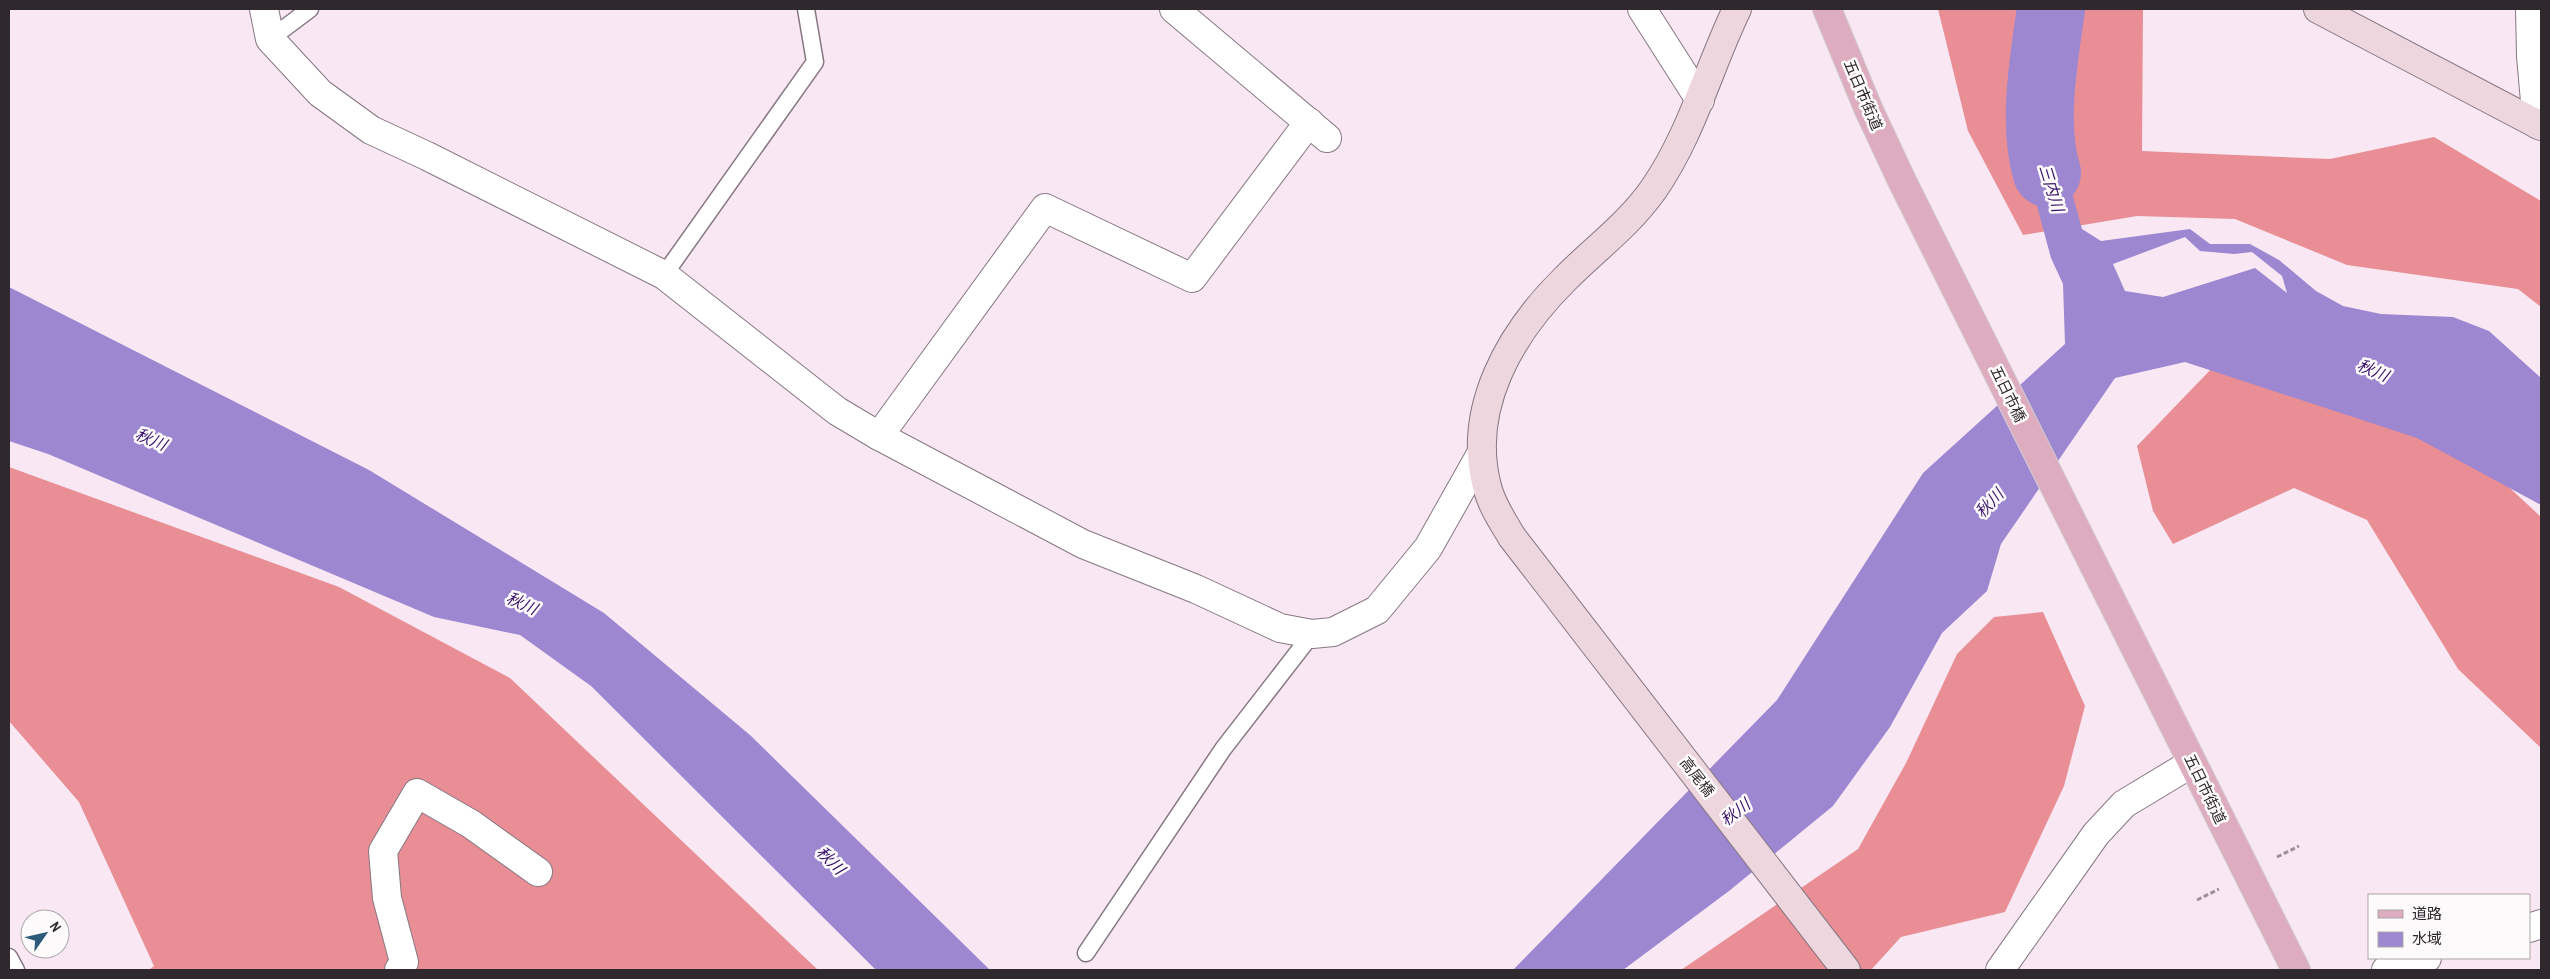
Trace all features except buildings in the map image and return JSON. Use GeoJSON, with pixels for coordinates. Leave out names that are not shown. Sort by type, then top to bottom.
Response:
{"type":"FeatureCollection","features":[{"type":"Feature","properties":{"kind":"main road","name":"五日市街道"},"geometry":{"type":"LineString","coordinates":[[1827,9],[1902,181]]}},
{"type":"Feature","properties":{"kind":"main road","name":"五日市橋"},"geometry":{"type":"LineString","coordinates":[[1902,181],[2114,608]]}},
{"type":"Feature","properties":{"kind":"main road","name":"五日市街道"},"geometry":{"type":"LineString","coordinates":[[2114,608],[2296,970]]}},
{"type":"Feature","properties":{"kind":"street"},"geometry":{"type":"LineString","coordinates":[[264,9],[270,39],[320,93],[371,130],[427,156],[664,275],[837,412],[880,436],[1083,544],[1196,589],[1280,628],[1312,634],[1333,632],[1377,610],[1428,548],[1482,452]]}},
{"type":"Feature","properties":{"kind":"street"},"geometry":{"type":"LineString","coordinates":[[880,436],[1045,208],[1192,278],[1318,130],[1174,9]]}},
{"type":"Feature","properties":{"kind":"street"},"geometry":{"type":"LineString","coordinates":[[1642,9],[1700,100]]}},
{"type":"Feature","properties":{"kind":"street","name":"高尾橋"},"geometry":{"type":"LineString","coordinates":[[1737,9],[1700,100],[1672,161],[1652,192],[1614,234],[1545,299],[1515,339],[1499,368],[1491,394],[1483,428],[1482,452],[1488,490],[1502,520],[1527,558],[1846,970]]}},
{"type":"Feature","properties":{"kind":"street"},"geometry":{"type":"LineString","coordinates":[[2318,9],[2539,125]]}},
{"type":"Feature","properties":{"kind":"street"},"geometry":{"type":"LineString","coordinates":[[2530,9],[2539,125]]}},
{"type":"Feature","properties":{"kind":"street"},"geometry":{"type":"LineString","coordinates":[[2000,970],[2102,828],[2124,804],[2192,763]]}},
{"type":"Feature","properties":{"kind":"street"},"geometry":{"type":"LineString","coordinates":[[399,970],[404,962],[386,898],[383,851],[417,793],[471,824],[538,872]]}},
{"type":"Feature","properties":{"kind":"street"},"geometry":{"type":"LineString","coordinates":[[2386,970],[2424,959]]}},
{"type":"Feature","properties":{"kind":"lane"},"geometry":{"type":"LineString","coordinates":[[270,39],[310,9]]}},
{"type":"Feature","properties":{"kind":"lane"},"geometry":{"type":"LineString","coordinates":[[664,275],[816,62],[806,9]]}},
{"type":"Feature","properties":{"kind":"lane"},"geometry":{"type":"LineString","coordinates":[[1086,953],[1223,749],[1312,634]]}},
{"type":"Feature","properties":{"kind":"lane"},"geometry":{"type":"LineString","coordinates":[[9,957],[16,970]]}},
{"type":"Feature","properties":{"kind":"shaded area"},"geometry":{"type":"Polygon","coordinates":[[[1938,9],[2143,9],[2142,151],[2330,159],[2434,137],[2541,201],[2541,307],[2518,289],[2347,265],[2235,219],[2137,216],[2023,235],[1968,131],[1938,9]]]}},
{"type":"Feature","properties":{"kind":"shaded area"},"geometry":{"type":"Polygon","coordinates":[[[2217,363],[2454,436],[2541,517],[2541,748],[2458,669],[2367,520],[2294,488],[2173,544],[2153,511],[2137,446],[2217,363]]]}},
{"type":"Feature","properties":{"kind":"shaded area"},"geometry":{"type":"Polygon","coordinates":[[[9,467],[339,587],[510,678],[818,970],[149,970],[154,966],[79,802],[9,721],[9,467]]]}},
{"type":"Feature","properties":{"kind":"shaded area"},"geometry":{"type":"Polygon","coordinates":[[[2043,612],[2085,706],[2064,786],[2005,912],[1901,937],[1871,970],[1681,970],[1858,849],[1906,763],[1957,654],[1994,617],[2043,612]]]}},
{"type":"Feature","properties":{"kind":"water","name":"秋川"},"geometry":{"type":"Polygon","coordinates":[[[2041,80],[2082,229],[2101,241],[2190,229],[2210,244],[2250,244],[2279,260],[2316,291],[2343,306],[2381,314],[2453,317],[2489,331],[2541,378],[2541,505],[2417,438],[2185,362],[2115,378],[2001,544],[1987,591],[1942,633],[1890,727],[1833,806],[1729,891],[1623,970],[1513,970],[1777,700],[1923,473],[2065,344],[2063,284],[2051,258],[2020,143],[2041,80]],[[2185,237],[2113,264],[2125,291],[2163,297],[2255,268],[2287,293],[2282,276],[2252,252],[2234,254],[2200,251],[2185,237]]]}},
{"type":"Feature","properties":{"kind":"water","name":"秋川"},"geometry":{"type":"Polygon","coordinates":[[[9,287],[369,470],[604,613],[750,735],[990,970],[876,970],[591,686],[520,635],[434,617],[48,454],[9,441],[9,287]]]}},
{"type":"Feature","properties":{"kind":"waterway","name":"三内川"},"geometry":{"type":"LineString","coordinates":[[2047,173],[2040,134],[2040,113],[2043,70],[2051,9]]}}]}
